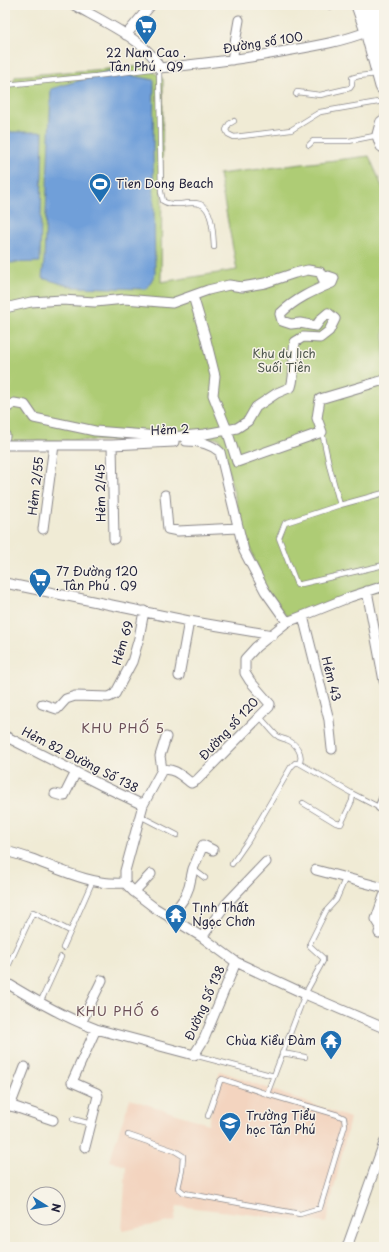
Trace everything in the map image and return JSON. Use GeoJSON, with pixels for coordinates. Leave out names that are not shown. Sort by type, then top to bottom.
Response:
{"type":"FeatureCollection","features":[{"type":"Feature","properties":{"kind":"highway"},"geometry":{"type":"LineString","coordinates":[[360,5],[378,30]]}},
{"type":"Feature","properties":{"kind":"highway"},"geometry":{"type":"LineString","coordinates":[[375,5],[383,80]]}},
{"type":"Feature","properties":{"kind":"street"},"geometry":{"type":"LineString","coordinates":[[74,5],[126,35],[149,52],[157,61],[159,68]]}},
{"type":"Feature","properties":{"kind":"street"},"geometry":{"type":"LineString","coordinates":[[126,35],[151,5]]}},
{"type":"Feature","properties":{"kind":"street"},"geometry":{"type":"LineString","coordinates":[[232,60],[239,20]]}},
{"type":"Feature","properties":{"kind":"street","name":"Đường số 100"},"geometry":{"type":"LineString","coordinates":[[159,68],[232,60],[338,42],[378,30]]}},
{"type":"Feature","properties":{"kind":"street"},"geometry":{"type":"LineString","coordinates":[[5,308],[31,302],[62,300],[95,302],[126,300],[172,303],[208,290],[229,285],[242,287],[265,284],[308,270],[320,272],[323,279],[328,276],[334,278],[332,283],[301,298],[280,314],[282,320],[291,324],[300,323],[316,326],[328,313],[335,319],[330,331],[320,338],[303,337],[295,342],[293,353],[294,378],[291,387],[277,393],[256,408],[248,421],[237,428],[205,434],[171,437],[95,431],[34,418],[25,405],[14,403],[5,409]]}},
{"type":"Feature","properties":{"kind":"street"},"geometry":{"type":"LineString","coordinates":[[192,296],[205,336],[215,376],[213,395],[227,430],[237,462],[322,432],[317,418],[320,399],[384,380]]}},
{"type":"Feature","properties":{"kind":"street","name":"Hẻm 2"},"geometry":{"type":"LineString","coordinates":[[5,445],[112,445],[198,441],[214,447],[220,452],[244,550],[265,591],[287,622]]}},
{"type":"Feature","properties":{"kind":"street","name":"Hẻm 2/45"},"geometry":{"type":"LineString","coordinates":[[112,445],[114,539]]}},
{"type":"Feature","properties":{"kind":"street","name":"Hẻm 2/55"},"geometry":{"type":"LineString","coordinates":[[43,529],[54,446]]}},
{"type":"Feature","properties":{"kind":"street"},"geometry":{"type":"LineString","coordinates":[[165,495],[168,529],[178,531],[238,528]]}},
{"type":"Feature","properties":{"kind":"street"},"geometry":{"type":"LineString","coordinates":[[5,583],[189,622],[273,635]]}},
{"type":"Feature","properties":{"kind":"street","name":"Đường số 120"},"geometry":{"type":"LineString","coordinates":[[162,770],[168,768],[191,783],[197,780],[269,707],[270,704],[245,673],[245,659],[287,622],[367,591],[384,586]]}},
{"type":"Feature","properties":{"kind":"street"},"geometry":{"type":"LineString","coordinates":[[367,591],[384,681]]}},
{"type":"Feature","properties":{"kind":"street","name":"Hẻm 69"},"geometry":{"type":"LineString","coordinates":[[42,704],[57,709],[66,699],[75,696],[109,697],[115,694],[132,662],[139,638],[144,612]]}},
{"type":"Feature","properties":{"kind":"street","name":"Hẻm 43"},"geometry":{"type":"LineString","coordinates":[[303,616],[329,720],[332,749]]}},
{"type":"Feature","properties":{"kind":"street"},"geometry":{"type":"LineString","coordinates":[[179,676],[189,622]]}},
{"type":"Feature","properties":{"kind":"street","name":"Hẻm 82 Đường Số 138"},"geometry":{"type":"LineString","coordinates":[[5,736],[103,786],[143,804],[125,871],[125,883]]}},
{"type":"Feature","properties":{"kind":"street"},"geometry":{"type":"LineString","coordinates":[[143,804],[162,770],[160,756],[166,737]]}},
{"type":"Feature","properties":{"kind":"street"},"geometry":{"type":"LineString","coordinates":[[55,794],[64,796],[76,772]]}},
{"type":"Feature","properties":{"kind":"street"},"geometry":{"type":"LineString","coordinates":[[382,808],[384,798]]}},
{"type":"Feature","properties":{"kind":"street"},"geometry":{"type":"LineString","coordinates":[[170,918],[185,897],[189,887],[200,842],[213,850]]}},
{"type":"Feature","properties":{"kind":"street"},"geometry":{"type":"LineString","coordinates":[[5,851],[93,880],[125,883],[155,908],[202,937],[236,962]]}},
{"type":"Feature","properties":{"kind":"street"},"geometry":{"type":"LineString","coordinates":[[202,937],[226,904],[266,862]]}},
{"type":"Feature","properties":{"kind":"street"},"geometry":{"type":"LineString","coordinates":[[316,870],[345,879],[384,888]]}},
{"type":"Feature","properties":{"kind":"street"},"geometry":{"type":"LineString","coordinates":[[134,892],[150,874]]}},
{"type":"Feature","properties":{"kind":"street"},"geometry":{"type":"LineString","coordinates":[[379,933],[380,927],[376,919],[384,896]]}},
{"type":"Feature","properties":{"kind":"street","name":"Đường Số 138"},"geometry":{"type":"LineString","coordinates":[[5,982],[26,996],[96,1029],[194,1055],[204,1039],[236,962],[304,994],[383,1026]]}},
{"type":"Feature","properties":{"kind":"street"},"geometry":{"type":"LineString","coordinates":[[82,1023],[102,980]]}},
{"type":"Feature","properties":{"kind":"street"},"geometry":{"type":"LineString","coordinates":[[85,1146],[98,1099],[97,1093],[72,1082],[96,1029]]}},
{"type":"Feature","properties":{"kind":"street"},"geometry":{"type":"LineString","coordinates":[[25,1068],[7,1105],[53,1120]]}},
{"type":"Feature","properties":{"kind":"street"},"geometry":{"type":"LineString","coordinates":[[347,1247],[384,1143]]}},
{"type":"Feature","properties":{"kind":"lane"},"geometry":{"type":"LineString","coordinates":[[5,85],[159,68],[161,192],[163,201],[168,205],[193,203],[201,204],[205,207],[210,216],[214,247]]}},
{"type":"Feature","properties":{"kind":"lane"},"geometry":{"type":"LineString","coordinates":[[296,94],[297,92],[320,94],[350,88],[352,85],[352,78],[358,76],[383,80]]}},
{"type":"Feature","properties":{"kind":"lane"},"geometry":{"type":"LineString","coordinates":[[234,121],[229,124],[226,130],[228,134],[234,137],[291,130],[320,112],[384,101]]}},
{"type":"Feature","properties":{"kind":"lane"},"geometry":{"type":"LineString","coordinates":[[308,145],[313,141],[349,141],[383,134]]}},
{"type":"Feature","properties":{"kind":"lane"},"geometry":{"type":"LineString","coordinates":[[322,432],[330,470],[340,505]]}},
{"type":"Feature","properties":{"kind":"lane"},"geometry":{"type":"LineString","coordinates":[[384,493],[340,505],[285,523],[279,538],[297,585],[384,565]]}},
{"type":"Feature","properties":{"kind":"lane"},"geometry":{"type":"LineString","coordinates":[[232,864],[248,841],[290,768],[301,759],[298,749],[288,740],[281,739],[276,736],[259,716]]}},
{"type":"Feature","properties":{"kind":"lane"},"geometry":{"type":"LineString","coordinates":[[298,762],[382,808]]}},
{"type":"Feature","properties":{"kind":"lane"},"geometry":{"type":"LineString","coordinates":[[302,803],[336,823],[341,824],[354,794]]}},
{"type":"Feature","properties":{"kind":"lane"},"geometry":{"type":"LineString","coordinates":[[140,816],[177,835]]}},
{"type":"Feature","properties":{"kind":"lane"},"geometry":{"type":"LineString","coordinates":[[193,869],[205,878]]}},
{"type":"Feature","properties":{"kind":"lane"},"geometry":{"type":"LineString","coordinates":[[267,1094],[304,994],[323,960],[323,958],[310,946],[310,943],[326,911],[336,900],[345,879]]}},
{"type":"Feature","properties":{"kind":"lane"},"geometry":{"type":"LineString","coordinates":[[63,948],[93,880]]}},
{"type":"Feature","properties":{"kind":"lane"},"geometry":{"type":"LineString","coordinates":[[5,973],[33,912],[70,931]]}},
{"type":"Feature","properties":{"kind":"lane"},"geometry":{"type":"LineString","coordinates":[[40,1003],[61,957]]}},
{"type":"Feature","properties":{"kind":"lane"},"geometry":{"type":"LineString","coordinates":[[282,1053],[305,1057]]}},
{"type":"Feature","properties":{"kind":"lane","name":"Đường Số 138"},"geometry":{"type":"LineString","coordinates":[[194,1055],[274,1076]]}},
{"type":"Feature","properties":{"kind":"lane"},"geometry":{"type":"LineString","coordinates":[[128,1135],[175,1151],[183,1156],[178,1188],[184,1193],[300,1214],[320,1208],[346,1124],[344,1118],[338,1114],[267,1094],[222,1079],[208,1116]]}},
{"type":"Feature","properties":{"kind":"lane"},"geometry":{"type":"LineString","coordinates":[[73,1119],[91,1124]]}},
{"type":"Feature","properties":{"kind":"shaded area","name":"Trường Tiểu học Tân Phú"},"geometry":{"type":"Polygon","coordinates":[[[220,1071],[350,1118],[326,1223],[177,1206],[174,1221],[122,1231],[126,1166],[109,1161],[130,1099],[208,1124],[220,1071]]]}},
{"type":"Feature","properties":{"kind":"green space","name":"Khu du lịch Suối Tiên"},"geometry":{"type":"Polygon","coordinates":[[[146,66],[163,79],[161,282],[237,270],[219,174],[369,156],[384,191],[384,588],[289,619],[266,592],[244,530],[219,438],[5,442],[5,94],[16,76],[146,66]]]}},
{"type":"Feature","properties":{"kind":"water","name":"Tien Dong Beach"},"geometry":{"type":"Polygon","coordinates":[[[110,71],[154,80],[153,147],[155,274],[147,289],[73,287],[42,278],[51,89],[110,71]]]}},
{"type":"Feature","properties":{"kind":"water"},"geometry":{"type":"Polygon","coordinates":[[[8,132],[43,132],[40,262],[5,263],[5,199],[8,132]]]}},
{"type":"Feature","properties":{"kind":"place","name":"22 Nam Cao . Tân Phú . Q9"},"geometry":{"type":"Point","coordinates":[146,46]}},
{"type":"Feature","properties":{"kind":"place","name":"Tien Dong Beach"},"geometry":{"type":"Point","coordinates":[100,204]}},
{"type":"Feature","properties":{"kind":"place","name":"77 Đường 120 . Tân Phú . Q9"},"geometry":{"type":"Point","coordinates":[40,598]}},
{"type":"Feature","properties":{"kind":"place","name":"Tịnh Thất Ngọc Chơn"},"geometry":{"type":"Point","coordinates":[176,934]}},
{"type":"Feature","properties":{"kind":"place","name":"Chùa Kiều Đàm"},"geometry":{"type":"Point","coordinates":[331,1060]}},
{"type":"Feature","properties":{"kind":"place","name":"Trường Tiểu học Tân Phú"},"geometry":{"type":"Point","coordinates":[230,1142]}},
{"type":"Feature","properties":{"kind":"district","name":"KHU PHỐ 5"},"geometry":{"type":"Point","coordinates":[123,728]}},
{"type":"Feature","properties":{"kind":"district","name":"KHU PHỐ 6"},"geometry":{"type":"Point","coordinates":[118,1011]}}]}
